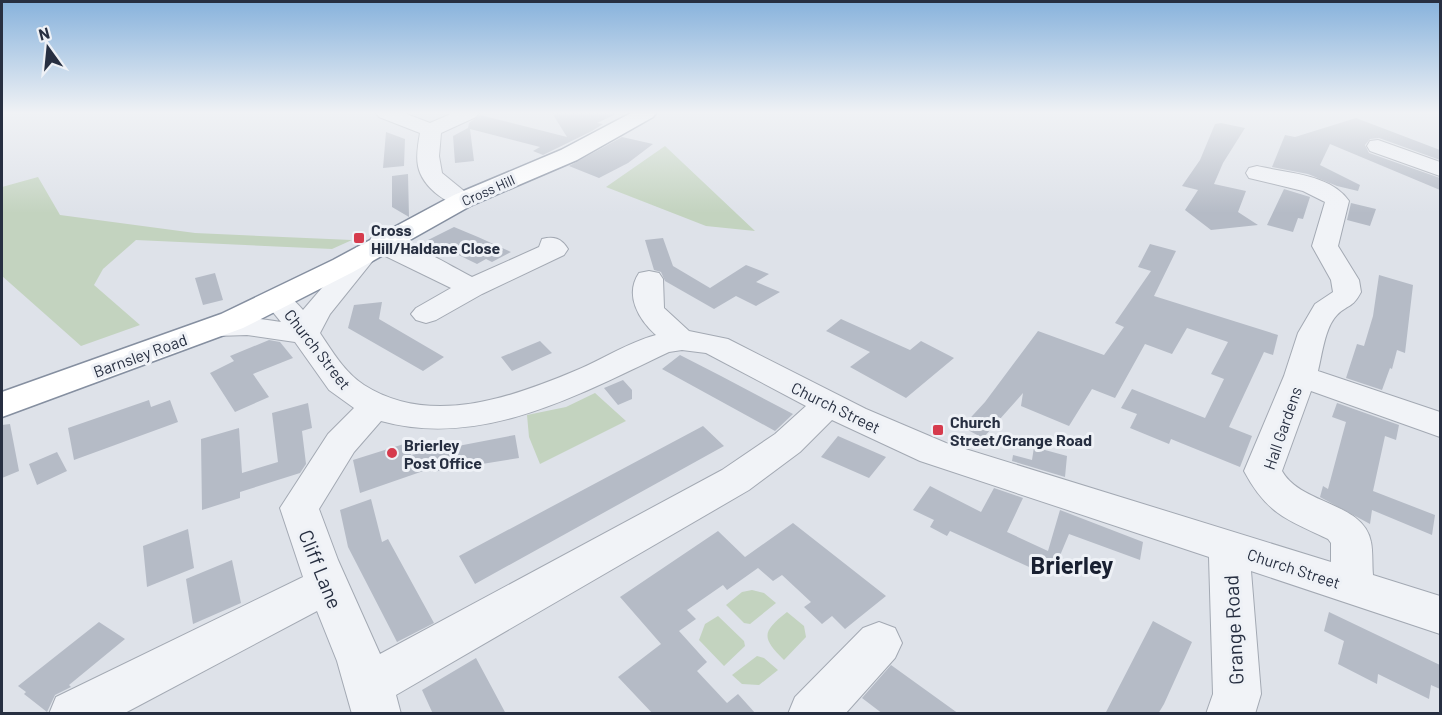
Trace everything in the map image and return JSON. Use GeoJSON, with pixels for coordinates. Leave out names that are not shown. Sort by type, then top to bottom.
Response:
{"type":"FeatureCollection","features":[{"type":"Feature","properties":{"kind":"highway","name":"Cross Hill"},"geometry":{"type":"LineString","coordinates":[[278,300],[463,200],[569,155],[583,146]]}},
{"type":"Feature","properties":{"kind":"highway","name":"Barnsley Road"},"geometry":{"type":"LineString","coordinates":[[2,405],[218,327],[278,300]]}},
{"type":"Feature","properties":{"kind":"street"},"geometry":{"type":"LineString","coordinates":[[430,146],[429,174],[436,182],[463,200]]}},
{"type":"Feature","properties":{"kind":"street"},"geometry":{"type":"LineString","coordinates":[[1373,146],[1440,169]]}},
{"type":"Feature","properties":{"kind":"street","name":"Hall Gardens"},"geometry":{"type":"LineString","coordinates":[[1257,174],[1318,189],[1330,194],[1337,201],[1325,246],[1345,280],[1347,292],[1342,301],[1325,310],[1313,333],[1300,376],[1263,471],[1271,486],[1289,503],[1342,528],[1351,540],[1352,586]]}},
{"type":"Feature","properties":{"kind":"street"},"geometry":{"type":"LineString","coordinates":[[426,314],[472,288],[555,249],[551,245]]}},
{"type":"Feature","properties":{"kind":"street"},"geometry":{"type":"LineString","coordinates":[[218,327],[254,326],[304,334],[317,312],[373,249],[406,255],[472,288]]}},
{"type":"Feature","properties":{"kind":"street"},"geometry":{"type":"LineString","coordinates":[[649,279],[646,297],[649,312],[680,340]]}},
{"type":"Feature","properties":{"kind":"street","name":"Church Street"},"geometry":{"type":"LineString","coordinates":[[278,300],[289,310],[304,334],[349,390],[374,407],[418,417],[458,417],[508,408],[550,394],[660,344],[680,340],[701,341],[717,346],[827,404],[933,452],[1440,615]]}},
{"type":"Feature","properties":{"kind":"street"},"geometry":{"type":"LineString","coordinates":[[1300,376],[1440,425]]}},
{"type":"Feature","properties":{"kind":"street"},"geometry":{"type":"LineString","coordinates":[[374,699],[754,466],[815,420],[827,404]]}},
{"type":"Feature","properties":{"kind":"street","name":"Cliff Lane"},"geometry":{"type":"LineString","coordinates":[[374,407],[341,443],[298,508],[307,538],[374,699]]}},
{"type":"Feature","properties":{"kind":"street","name":"Grange Road"},"geometry":{"type":"LineString","coordinates":[[1229,546],[1237,694],[1230,714]]}},
{"type":"Feature","properties":{"kind":"street"},"geometry":{"type":"LineString","coordinates":[[73,714],[327,585]]}},
{"type":"Feature","properties":{"kind":"street"},"geometry":{"type":"LineString","coordinates":[[812,714],[879,643]]}},
{"type":"Feature","properties":{"kind":"green space"},"geometry":{"type":"Polygon","coordinates":[[[665,146],[755,231],[706,226],[606,187],[665,146]]]}},
{"type":"Feature","properties":{"kind":"green space"},"geometry":{"type":"Polygon","coordinates":[[[38,177],[60,215],[195,233],[352,240],[332,249],[136,240],[103,269],[94,285],[140,325],[81,346],[2,276],[2,187],[38,177]]]}},
{"type":"Feature","properties":{"kind":"green space"},"geometry":{"type":"Polygon","coordinates":[[[595,393],[626,421],[540,464],[529,437],[527,415],[566,407],[595,393]]]}},
{"type":"Feature","properties":{"kind":"green space"},"geometry":{"type":"Polygon","coordinates":[[[752,590],[764,593],[776,603],[750,624],[744,623],[726,605],[742,592],[752,590]]]}},
{"type":"Feature","properties":{"kind":"green space"},"geometry":{"type":"Polygon","coordinates":[[[787,612],[804,626],[806,637],[784,660],[771,646],[768,635],[773,625],[787,612]]]}},
{"type":"Feature","properties":{"kind":"green space"},"geometry":{"type":"Polygon","coordinates":[[[718,616],[744,641],[745,646],[724,666],[699,640],[705,624],[718,616]]]}},
{"type":"Feature","properties":{"kind":"green space"},"geometry":{"type":"Polygon","coordinates":[[[757,656],[764,658],[778,670],[759,685],[742,684],[732,675],[757,656]]]}},
{"type":"Feature","properties":{"kind":"building"},"geometry":{"type":"Polygon","coordinates":[[[385,146],[405,146],[404,166],[383,168],[385,146]]]}},
{"type":"Feature","properties":{"kind":"building"},"geometry":{"type":"Polygon","coordinates":[[[454,146],[472,146],[474,161],[455,163],[454,146]]]}},
{"type":"Feature","properties":{"kind":"building"},"geometry":{"type":"Polygon","coordinates":[[[538,146],[561,146],[543,155],[533,151],[540,147],[538,146]]]}},
{"type":"Feature","properties":{"kind":"building"},"geometry":{"type":"Polygon","coordinates":[[[605,146],[650,146],[628,163],[599,178],[569,166],[605,146]]]}},
{"type":"Feature","properties":{"kind":"building"},"geometry":{"type":"Polygon","coordinates":[[[1206,146],[1233,146],[1214,184],[1246,191],[1238,212],[1258,225],[1211,230],[1185,210],[1198,190],[1182,186],[1200,160],[1206,146]]]}},
{"type":"Feature","properties":{"kind":"building"},"geometry":{"type":"Polygon","coordinates":[[[1280,146],[1329,146],[1320,165],[1360,185],[1358,191],[1337,186],[1308,174],[1272,167],[1280,146]]]}},
{"type":"Feature","properties":{"kind":"building"},"geometry":{"type":"Polygon","coordinates":[[[1336,146],[1366,146],[1369,153],[1440,178],[1440,190],[1336,146]]]}},
{"type":"Feature","properties":{"kind":"building"},"geometry":{"type":"Polygon","coordinates":[[[1402,146],[1430,146],[1440,150],[1440,160],[1402,146]]]}},
{"type":"Feature","properties":{"kind":"building"},"geometry":{"type":"Polygon","coordinates":[[[408,174],[409,217],[392,207],[392,176],[408,174]]]}},
{"type":"Feature","properties":{"kind":"building"},"geometry":{"type":"Polygon","coordinates":[[[1284,189],[1310,197],[1303,219],[1298,218],[1293,232],[1267,225],[1284,189]]]}},
{"type":"Feature","properties":{"kind":"building"},"geometry":{"type":"Polygon","coordinates":[[[1351,203],[1376,209],[1370,226],[1347,220],[1351,203]]]}},
{"type":"Feature","properties":{"kind":"building"},"geometry":{"type":"Polygon","coordinates":[[[454,227],[511,252],[492,262],[486,259],[477,264],[428,240],[454,227]]]}},
{"type":"Feature","properties":{"kind":"building"},"geometry":{"type":"Polygon","coordinates":[[[663,238],[673,266],[710,288],[746,265],[769,274],[756,282],[780,292],[756,306],[736,296],[714,309],[665,281],[661,272],[654,270],[645,240],[663,238]]]}},
{"type":"Feature","properties":{"kind":"building"},"geometry":{"type":"Polygon","coordinates":[[[1150,244],[1176,251],[1154,296],[1278,335],[1273,355],[1264,352],[1229,427],[1252,436],[1240,467],[1171,439],[1169,444],[1130,428],[1137,414],[1121,408],[1132,389],[1205,418],[1224,379],[1211,374],[1228,342],[1187,328],[1172,354],[1145,344],[1115,398],[1092,389],[1069,426],[1021,406],[1023,393],[983,438],[962,427],[985,402],[1038,331],[1104,355],[1124,327],[1115,323],[1151,271],[1138,267],[1150,244]]]}},
{"type":"Feature","properties":{"kind":"building"},"geometry":{"type":"Polygon","coordinates":[[[215,273],[223,300],[203,305],[195,278],[215,273]]]}},
{"type":"Feature","properties":{"kind":"building"},"geometry":{"type":"Polygon","coordinates":[[[1379,275],[1413,285],[1405,353],[1397,350],[1392,369],[1390,368],[1382,390],[1346,378],[1357,344],[1364,346],[1373,316],[1379,275]]]}},
{"type":"Feature","properties":{"kind":"building"},"geometry":{"type":"Polygon","coordinates":[[[382,302],[379,319],[444,357],[423,371],[348,328],[354,305],[382,302]]]}},
{"type":"Feature","properties":{"kind":"building"},"geometry":{"type":"Polygon","coordinates":[[[841,319],[910,350],[921,341],[954,358],[906,398],[850,367],[870,352],[826,331],[841,319]]]}},
{"type":"Feature","properties":{"kind":"building"},"geometry":{"type":"Polygon","coordinates":[[[269,340],[280,342],[293,358],[253,374],[269,397],[235,412],[210,373],[234,361],[230,356],[269,340]]]}},
{"type":"Feature","properties":{"kind":"building"},"geometry":{"type":"Polygon","coordinates":[[[540,341],[552,353],[512,371],[501,357],[540,341]]]}},
{"type":"Feature","properties":{"kind":"building"},"geometry":{"type":"Polygon","coordinates":[[[680,355],[793,414],[775,431],[662,369],[680,355]]]}},
{"type":"Feature","properties":{"kind":"building"},"geometry":{"type":"Polygon","coordinates":[[[623,380],[632,390],[632,399],[618,405],[604,388],[623,380]]]}},
{"type":"Feature","properties":{"kind":"building"},"geometry":{"type":"Polygon","coordinates":[[[149,400],[151,407],[170,400],[178,422],[74,460],[68,428],[149,400]]]}},
{"type":"Feature","properties":{"kind":"building"},"geometry":{"type":"Polygon","coordinates":[[[308,403],[312,428],[302,431],[306,464],[300,473],[240,492],[240,498],[202,510],[201,439],[239,428],[242,473],[278,462],[272,413],[308,403]]]}},
{"type":"Feature","properties":{"kind":"building"},"geometry":{"type":"Polygon","coordinates":[[[1337,403],[1399,425],[1396,440],[1385,436],[1373,491],[1435,515],[1432,535],[1372,510],[1370,524],[1320,497],[1323,486],[1328,489],[1346,422],[1332,417],[1337,403]]]}},
{"type":"Feature","properties":{"kind":"building"},"geometry":{"type":"Polygon","coordinates":[[[10,424],[19,471],[2,478],[2,425],[10,424]]]}},
{"type":"Feature","properties":{"kind":"building"},"geometry":{"type":"Polygon","coordinates":[[[703,426],[724,446],[475,584],[459,556],[703,426]]]}},
{"type":"Feature","properties":{"kind":"building"},"geometry":{"type":"Polygon","coordinates":[[[515,435],[519,458],[432,472],[432,468],[360,493],[353,460],[407,443],[411,455],[515,435]]]}},
{"type":"Feature","properties":{"kind":"building"},"geometry":{"type":"Polygon","coordinates":[[[838,436],[886,457],[869,478],[821,457],[838,436]]]}},
{"type":"Feature","properties":{"kind":"building"},"geometry":{"type":"Polygon","coordinates":[[[1034,447],[1067,456],[1065,477],[1012,461],[1013,455],[1032,460],[1034,447]]]}},
{"type":"Feature","properties":{"kind":"building"},"geometry":{"type":"Polygon","coordinates":[[[57,452],[67,471],[37,485],[29,464],[57,452]]]}},
{"type":"Feature","properties":{"kind":"building"},"geometry":{"type":"Polygon","coordinates":[[[930,486],[981,512],[994,488],[1023,498],[1007,532],[1048,551],[1060,510],[1143,542],[1140,560],[1069,534],[1051,577],[950,531],[947,536],[930,527],[934,520],[913,510],[930,486]]]}},
{"type":"Feature","properties":{"kind":"building"},"geometry":{"type":"Polygon","coordinates":[[[371,499],[382,542],[388,539],[434,623],[397,642],[348,547],[340,510],[371,499]]]}},
{"type":"Feature","properties":{"kind":"building"},"geometry":{"type":"Polygon","coordinates":[[[793,523],[886,596],[845,629],[832,616],[822,624],[804,607],[811,602],[782,575],[773,581],[758,568],[727,590],[723,585],[687,610],[696,619],[679,631],[707,662],[697,671],[727,703],[738,694],[756,714],[653,714],[618,677],[661,644],[620,597],[718,531],[745,557],[793,523]]]}},
{"type":"Feature","properties":{"kind":"building"},"geometry":{"type":"Polygon","coordinates":[[[188,529],[194,568],[147,587],[143,546],[188,529]]]}},
{"type":"Feature","properties":{"kind":"building"},"geometry":{"type":"Polygon","coordinates":[[[232,560],[241,603],[193,624],[186,579],[232,560]]]}},
{"type":"Feature","properties":{"kind":"building"},"geometry":{"type":"Polygon","coordinates":[[[1329,612],[1440,665],[1440,689],[1431,685],[1429,699],[1378,674],[1377,684],[1338,664],[1344,641],[1324,631],[1329,612]]]}},
{"type":"Feature","properties":{"kind":"building"},"geometry":{"type":"Polygon","coordinates":[[[1153,621],[1192,642],[1164,704],[1158,714],[1105,714],[1153,621]]]}},
{"type":"Feature","properties":{"kind":"building"},"geometry":{"type":"Polygon","coordinates":[[[99,622],[125,639],[69,685],[71,687],[55,695],[47,712],[24,694],[26,692],[18,686],[99,622]]]}},
{"type":"Feature","properties":{"kind":"building"},"geometry":{"type":"Polygon","coordinates":[[[476,658],[506,714],[433,714],[422,690],[476,658]]]}},
{"type":"Feature","properties":{"kind":"building"},"geometry":{"type":"Polygon","coordinates":[[[891,665],[959,714],[883,714],[862,698],[891,665]]]}},
{"type":"Feature","properties":{"kind":"place","name":"Cross Hill/Haldane Close"},"geometry":{"type":"Point","coordinates":[359,238]}},
{"type":"Feature","properties":{"kind":"place","name":"Church Street/Grange Road"},"geometry":{"type":"Point","coordinates":[938,430]}},
{"type":"Feature","properties":{"kind":"place","name":"Brierley Post Office"},"geometry":{"type":"Point","coordinates":[392,453]}},
{"type":"Feature","properties":{"kind":"district","name":"Brierley"},"geometry":{"type":"Point","coordinates":[1072,564]}}]}
